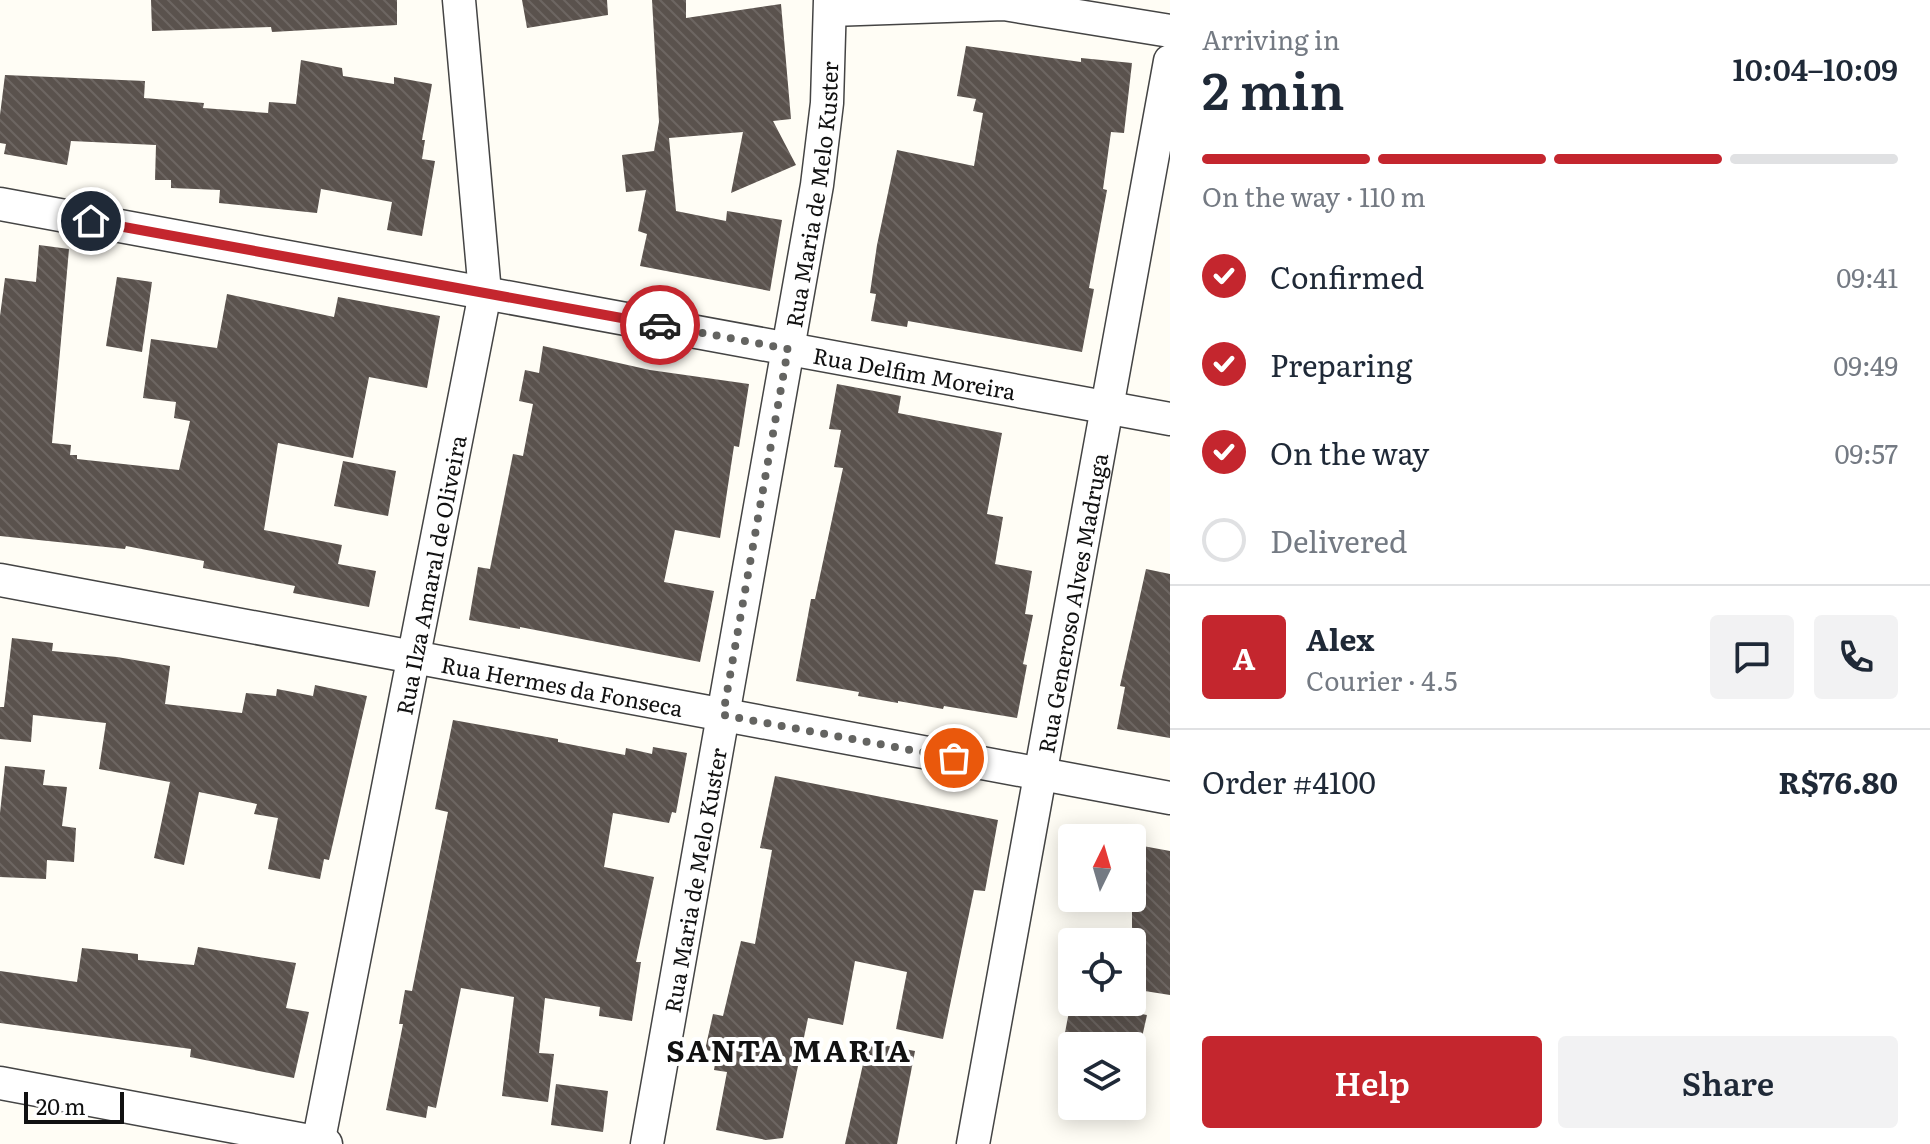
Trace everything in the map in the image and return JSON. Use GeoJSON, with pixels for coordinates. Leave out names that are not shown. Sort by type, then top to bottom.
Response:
{"type":"FeatureCollection","features":[{"type":"Feature","properties":{"kind":"street","name":"Rua Ilza Amaral de Oliveira"},"geometry":{"type":"LineString","coordinates":[[321,1144],[485,293],[459,0]]}},
{"type":"Feature","properties":{"kind":"street"},"geometry":{"type":"LineString","coordinates":[[830,5],[1004,4],[1170,31]]}},
{"type":"Feature","properties":{"kind":"street","name":"Rua Maria de Melo Kuster"},"geometry":{"type":"LineString","coordinates":[[647,1144],[817,185],[827,103],[830,5]]}},
{"type":"Feature","properties":{"kind":"street","name":"Rua Generoso Alves Madruga"},"geometry":{"type":"LineString","coordinates":[[973,1144],[1170,61]]}},
{"type":"Feature","properties":{"kind":"street","name":"Rua Delfim Moreira"},"geometry":{"type":"LineString","coordinates":[[0,204],[1170,419]]}},
{"type":"Feature","properties":{"kind":"street","name":"Rua Hermes da Fonseca"},"geometry":{"type":"LineString","coordinates":[[0,580],[1170,798]]}},
{"type":"Feature","properties":{"kind":"street"},"geometry":{"type":"LineString","coordinates":[[0,1083],[321,1144]]}},
{"type":"Feature","properties":{"kind":"building"},"geometry":{"type":"Polygon","coordinates":[[[151,0],[397,0],[397,25],[272,32],[271,27],[152,31],[151,0]]]}},
{"type":"Feature","properties":{"kind":"building"},"geometry":{"type":"Polygon","coordinates":[[[522,0],[607,0],[608,15],[527,28],[522,0]]]}},
{"type":"Feature","properties":{"kind":"building"},"geometry":{"type":"Polygon","coordinates":[[[652,0],[686,0],[686,18],[781,4],[791,119],[773,121],[796,165],[731,193],[743,132],[669,138],[676,211],[726,221],[727,211],[782,220],[770,291],[640,266],[647,234],[638,231],[646,190],[626,192],[622,155],[654,151],[659,122],[652,0]]]}},
{"type":"Feature","properties":{"kind":"building"},"geometry":{"type":"Polygon","coordinates":[[[966,46],[1081,62],[1081,58],[1132,63],[1124,133],[1111,132],[1103,189],[1107,190],[1089,288],[1094,289],[1082,352],[908,321],[907,327],[871,321],[876,294],[870,293],[877,245],[897,150],[974,166],[983,113],[973,111],[976,99],[957,96],[966,46]]]}},
{"type":"Feature","properties":{"kind":"building"},"geometry":{"type":"Polygon","coordinates":[[[301,60],[342,68],[343,76],[394,84],[394,77],[432,84],[422,140],[425,140],[422,159],[435,161],[422,236],[387,230],[392,202],[321,189],[317,213],[219,203],[220,190],[171,188],[171,180],[155,180],[156,145],[71,141],[67,165],[4,154],[6,144],[0,143],[5,75],[145,81],[144,98],[204,103],[203,108],[268,113],[269,102],[296,104],[301,60]]]}},
{"type":"Feature","properties":{"kind":"building"},"geometry":{"type":"Polygon","coordinates":[[[39,245],[69,249],[52,443],[71,445],[70,455],[77,455],[77,459],[179,470],[190,421],[174,418],[176,402],[143,398],[151,339],[217,348],[227,294],[334,317],[338,297],[440,316],[427,388],[369,377],[353,458],[278,443],[264,530],[342,545],[338,564],[376,571],[369,607],[293,593],[295,586],[203,568],[204,561],[126,546],[125,549],[0,536],[0,316],[5,278],[36,282],[39,245]]]}},
{"type":"Feature","properties":{"kind":"building"},"geometry":{"type":"Polygon","coordinates":[[[117,277],[152,282],[142,352],[106,346],[117,277]]]}},
{"type":"Feature","properties":{"kind":"building"},"geometry":{"type":"Polygon","coordinates":[[[543,346],[650,370],[749,384],[739,447],[734,446],[720,538],[675,530],[664,582],[714,591],[700,662],[469,620],[478,567],[490,569],[513,454],[523,456],[533,404],[519,401],[525,370],[539,373],[543,346]]]}},
{"type":"Feature","properties":{"kind":"building"},"geometry":{"type":"Polygon","coordinates":[[[837,384],[901,396],[898,413],[1002,433],[987,514],[1003,517],[995,564],[1032,571],[1025,614],[1033,615],[1017,718],[944,706],[943,709],[898,703],[858,696],[859,692],[796,681],[811,599],[815,599],[843,468],[834,467],[841,430],[829,429],[837,384]]]}},
{"type":"Feature","properties":{"kind":"building"},"geometry":{"type":"Polygon","coordinates":[[[343,461],[396,471],[388,516],[334,506],[343,461]]]}},
{"type":"Feature","properties":{"kind":"building"},"geometry":{"type":"Polygon","coordinates":[[[1146,569],[1170,574],[1170,738],[1117,729],[1125,687],[1120,686],[1146,569]]]}},
{"type":"Feature","properties":{"kind":"building"},"geometry":{"type":"Polygon","coordinates":[[[12,638],[53,643],[52,651],[170,666],[165,704],[242,713],[246,693],[276,696],[277,689],[313,696],[315,685],[367,696],[329,860],[324,859],[320,879],[268,869],[278,818],[254,814],[257,804],[199,792],[184,865],[154,858],[170,782],[99,769],[106,723],[33,715],[31,742],[0,739],[0,707],[4,707],[12,638]]]}},
{"type":"Feature","properties":{"kind":"building"},"geometry":{"type":"Polygon","coordinates":[[[453,720],[625,755],[626,748],[652,754],[653,747],[687,753],[676,813],[672,812],[669,823],[613,813],[604,867],[654,877],[636,962],[641,962],[632,1021],[599,1016],[600,1007],[545,998],[539,1053],[554,1054],[548,1102],[502,1096],[514,997],[461,988],[436,1108],[428,1106],[426,1118],[386,1110],[403,1024],[399,1024],[405,990],[412,991],[448,812],[435,809],[453,720]]]}},
{"type":"Feature","properties":{"kind":"building"},"geometry":{"type":"Polygon","coordinates":[[[5,766],[45,770],[43,785],[67,787],[62,826],[76,828],[74,862],[47,860],[46,879],[0,877],[0,813],[5,766]]]}},
{"type":"Feature","properties":{"kind":"building"},"geometry":{"type":"Polygon","coordinates":[[[775,776],[998,820],[985,891],[974,890],[943,1039],[896,1029],[907,972],[855,961],[843,1025],[808,1018],[783,1138],[766,1140],[716,1130],[727,1072],[714,1070],[717,1052],[705,1050],[713,1014],[723,1016],[741,941],[755,944],[772,850],[760,848],[775,776]]]}},
{"type":"Feature","properties":{"kind":"building"},"geometry":{"type":"Polygon","coordinates":[[[1146,847],[1170,851],[1170,995],[1146,991],[1146,928],[1132,928],[1132,912],[1146,912],[1146,847]]]}},
{"type":"Feature","properties":{"kind":"building"},"geometry":{"type":"Polygon","coordinates":[[[198,947],[296,963],[286,1008],[309,1012],[294,1078],[190,1057],[191,1049],[0,1023],[0,971],[77,982],[82,948],[138,954],[138,960],[194,965],[198,947]]]}},
{"type":"Feature","properties":{"kind":"building"},"geometry":{"type":"Polygon","coordinates":[[[1147,1015],[1143,1032],[1065,1032],[1068,1016],[1147,1015]]]}},
{"type":"Feature","properties":{"kind":"building"},"geometry":{"type":"Polygon","coordinates":[[[868,1042],[915,1051],[897,1144],[845,1144],[868,1042]]]}},
{"type":"Feature","properties":{"kind":"building"},"geometry":{"type":"Polygon","coordinates":[[[556,1084],[608,1091],[603,1132],[551,1125],[556,1084]]]}},
{"type":"Feature","properties":{"kind":"way so far"},"geometry":{"type":"LineString","coordinates":[[660,325],[788,349],[723,715],[954,758]]}},
{"type":"Feature","properties":{"kind":"district","name":"SANTA MARIA"},"geometry":{"type":"Point","coordinates":[789,1049]}},
{"type":"Feature","properties":{"kind":"route"},"geometry":{"type":"LineString","coordinates":[[91,221],[660,325]]}}]}
